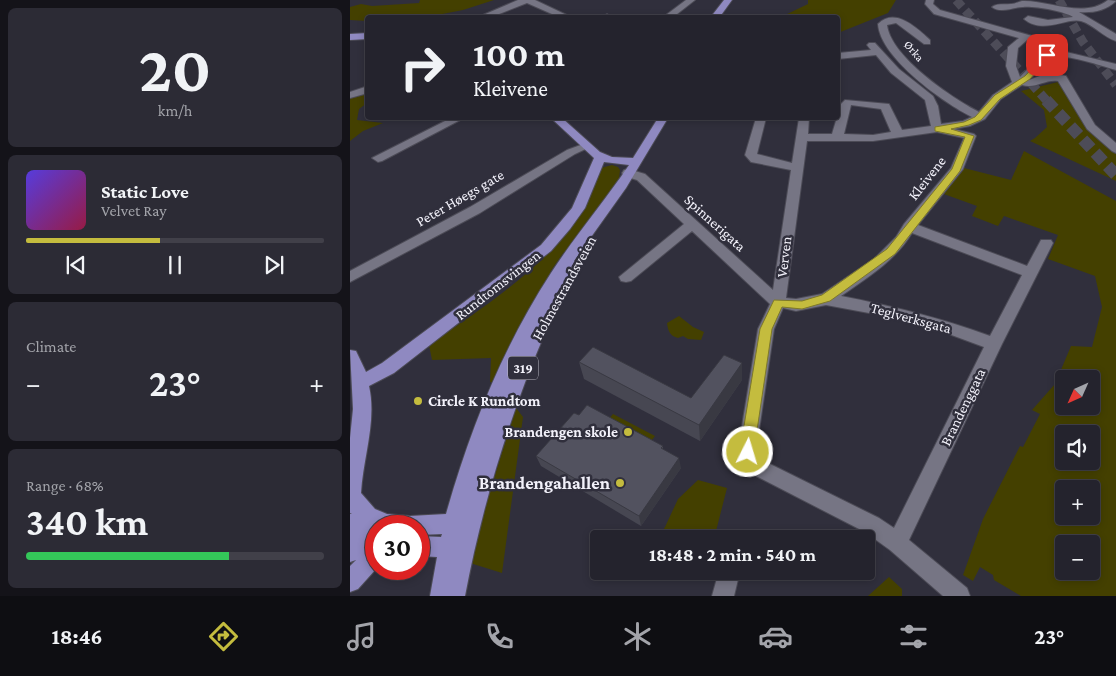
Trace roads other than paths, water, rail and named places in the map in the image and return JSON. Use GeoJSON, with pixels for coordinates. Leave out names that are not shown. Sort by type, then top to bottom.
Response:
{"type":"FeatureCollection","features":[{"type":"Feature","properties":{"kind":"main road"},"geometry":{"type":"LineString","coordinates":[[716,15],[728,0]]}},
{"type":"Feature","properties":{"kind":"main road"},"geometry":{"type":"LineString","coordinates":[[350,37],[365,36]]}},
{"type":"Feature","properties":{"kind":"main road"},"geometry":{"type":"LineString","coordinates":[[558,120],[601,157],[631,168]]}},
{"type":"Feature","properties":{"kind":"main road","name":"Holmestrandsveien"},"geometry":{"type":"LineString","coordinates":[[460,530],[528,355],[543,324],[605,210],[662,120]]}},
{"type":"Feature","properties":{"kind":"main road","name":"Rundtomsvingen"},"geometry":{"type":"LineString","coordinates":[[360,377],[394,364],[546,248],[578,208],[601,157]]}},
{"type":"Feature","properties":{"kind":"main road","name":"Holmestrandsveien"},"geometry":{"type":"LineString","coordinates":[[460,530],[480,435],[507,372],[534,314],[570,256],[605,210]]}},
{"type":"Feature","properties":{"kind":"main road"},"geometry":{"type":"LineString","coordinates":[[350,356],[360,377],[362,400],[350,495],[365,525]]}},
{"type":"Feature","properties":{"kind":"main road"},"geometry":{"type":"LineString","coordinates":[[350,495],[367,515]]}},
{"type":"Feature","properties":{"kind":"main road"},"geometry":{"type":"LineString","coordinates":[[430,530],[460,530]]}},
{"type":"Feature","properties":{"kind":"main road","name":"319"},"geometry":{"type":"LineString","coordinates":[[441,596],[448,548],[460,530]]}},
{"type":"Feature","properties":{"kind":"main road","name":"319"},"geometry":{"type":"LineString","coordinates":[[454,596],[460,530]]}},
{"type":"Feature","properties":{"kind":"main road"},"geometry":{"type":"LineString","coordinates":[[350,552],[365,532]]}},
{"type":"Feature","properties":{"kind":"main road"},"geometry":{"type":"LineString","coordinates":[[350,581],[365,535]]}},
{"type":"Feature","properties":{"kind":"main road"},"geometry":{"type":"LineString","coordinates":[[430,547],[448,548]]}},
{"type":"Feature","properties":{"kind":"street"},"geometry":{"type":"LineString","coordinates":[[488,15],[527,0],[562,15]]}},
{"type":"Feature","properties":{"kind":"street"},"geometry":{"type":"LineString","coordinates":[[670,15],[691,0]]}},
{"type":"Feature","properties":{"kind":"street"},"geometry":{"type":"LineString","coordinates":[[930,0],[929,4],[937,12],[1024,38],[1050,47],[1059,53],[1116,67]]}},
{"type":"Feature","properties":{"kind":"street"},"geometry":{"type":"LineString","coordinates":[[996,7],[1022,4],[1060,4],[1089,11],[1105,7],[1111,0],[1116,3]]}},
{"type":"Feature","properties":{"kind":"street"},"geometry":{"type":"LineString","coordinates":[[1060,4],[1116,38]]}},
{"type":"Feature","properties":{"kind":"street"},"geometry":{"type":"LineString","coordinates":[[1028,19],[1043,24],[1050,24],[1081,18]]}},
{"type":"Feature","properties":{"kind":"street","name":"Ørka"},"geometry":{"type":"LineString","coordinates":[[927,42],[898,21],[885,21],[882,24],[886,38],[919,76],[943,96],[979,118]]}},
{"type":"Feature","properties":{"kind":"street"},"geometry":{"type":"LineString","coordinates":[[1024,38],[1013,47],[1011,66],[1016,80],[1030,84],[1048,76],[1062,78],[1091,127],[1116,149]]}},
{"type":"Feature","properties":{"kind":"street"},"geometry":{"type":"LineString","coordinates":[[840,56],[875,49],[895,71],[929,98],[933,106],[938,129]]}},
{"type":"Feature","properties":{"kind":"street"},"geometry":{"type":"LineString","coordinates":[[801,137],[873,138],[966,124],[979,118],[997,97],[1027,77],[1047,55],[1059,53]]}},
{"type":"Feature","properties":{"kind":"street"},"geometry":{"type":"LineString","coordinates":[[350,95],[365,90]]}},
{"type":"Feature","properties":{"kind":"street"},"geometry":{"type":"LineString","coordinates":[[838,134],[843,112],[846,104],[849,102],[885,106],[898,135]]}},
{"type":"Feature","properties":{"kind":"street"},"geometry":{"type":"LineString","coordinates":[[378,158],[455,120]]}},
{"type":"Feature","properties":{"kind":"street"},"geometry":{"type":"LineString","coordinates":[[760,120],[751,155],[755,159],[796,168]]}},
{"type":"Feature","properties":{"kind":"street","name":"Verven"},"geometry":{"type":"LineString","coordinates":[[804,120],[778,302],[766,329],[758,373],[748,452],[752,460],[763,470],[872,526],[897,543]]}},
{"type":"Feature","properties":{"kind":"street","name":"Kleivene"},"geometry":{"type":"LineString","coordinates":[[778,302],[802,305],[826,298],[879,262],[901,240],[909,227],[956,169],[970,136],[938,129]]}},
{"type":"Feature","properties":{"kind":"street","name":"Peter Høegs gate"},"geometry":{"type":"LineString","coordinates":[[350,277],[475,210],[565,156],[586,146]]}},
{"type":"Feature","properties":{"kind":"street","name":"Spinnerigata"},"geometry":{"type":"LineString","coordinates":[[631,168],[778,302]]}},
{"type":"Feature","properties":{"kind":"street"},"geometry":{"type":"LineString","coordinates":[[626,277],[692,224]]}},
{"type":"Feature","properties":{"kind":"street"},"geometry":{"type":"LineString","coordinates":[[909,227],[1031,273]]}},
{"type":"Feature","properties":{"kind":"street","name":"Brandenggata"},"geometry":{"type":"LineString","coordinates":[[897,543],[994,344],[1046,244]]}},
{"type":"Feature","properties":{"kind":"street","name":"Teglverksgata"},"geometry":{"type":"LineString","coordinates":[[826,298],[896,312],[942,325],[994,344]]}},
{"type":"Feature","properties":{"kind":"street"},"geometry":{"type":"LineString","coordinates":[[897,543],[959,596]]}},
{"type":"Feature","properties":{"kind":"tunnel"},"geometry":{"type":"LineString","coordinates":[[956,0],[1047,101]]}},
{"type":"Feature","properties":{"kind":"tunnel"},"geometry":{"type":"LineString","coordinates":[[1059,0],[1083,42],[1116,85]]}},
{"type":"Feature","properties":{"kind":"tunnel"},"geometry":{"type":"LineString","coordinates":[[1046,100],[1116,175]]}},
{"type":"Feature","properties":{"kind":"place","name":"Circle K Rundtom"},"geometry":{"type":"Point","coordinates":[418,401]}},
{"type":"Feature","properties":{"kind":"place","name":"Brandengen skole"},"geometry":{"type":"Point","coordinates":[628,432]}},
{"type":"Feature","properties":{"kind":"place","name":"Brandengahallen"},"geometry":{"type":"Point","coordinates":[620,483]}}]}
